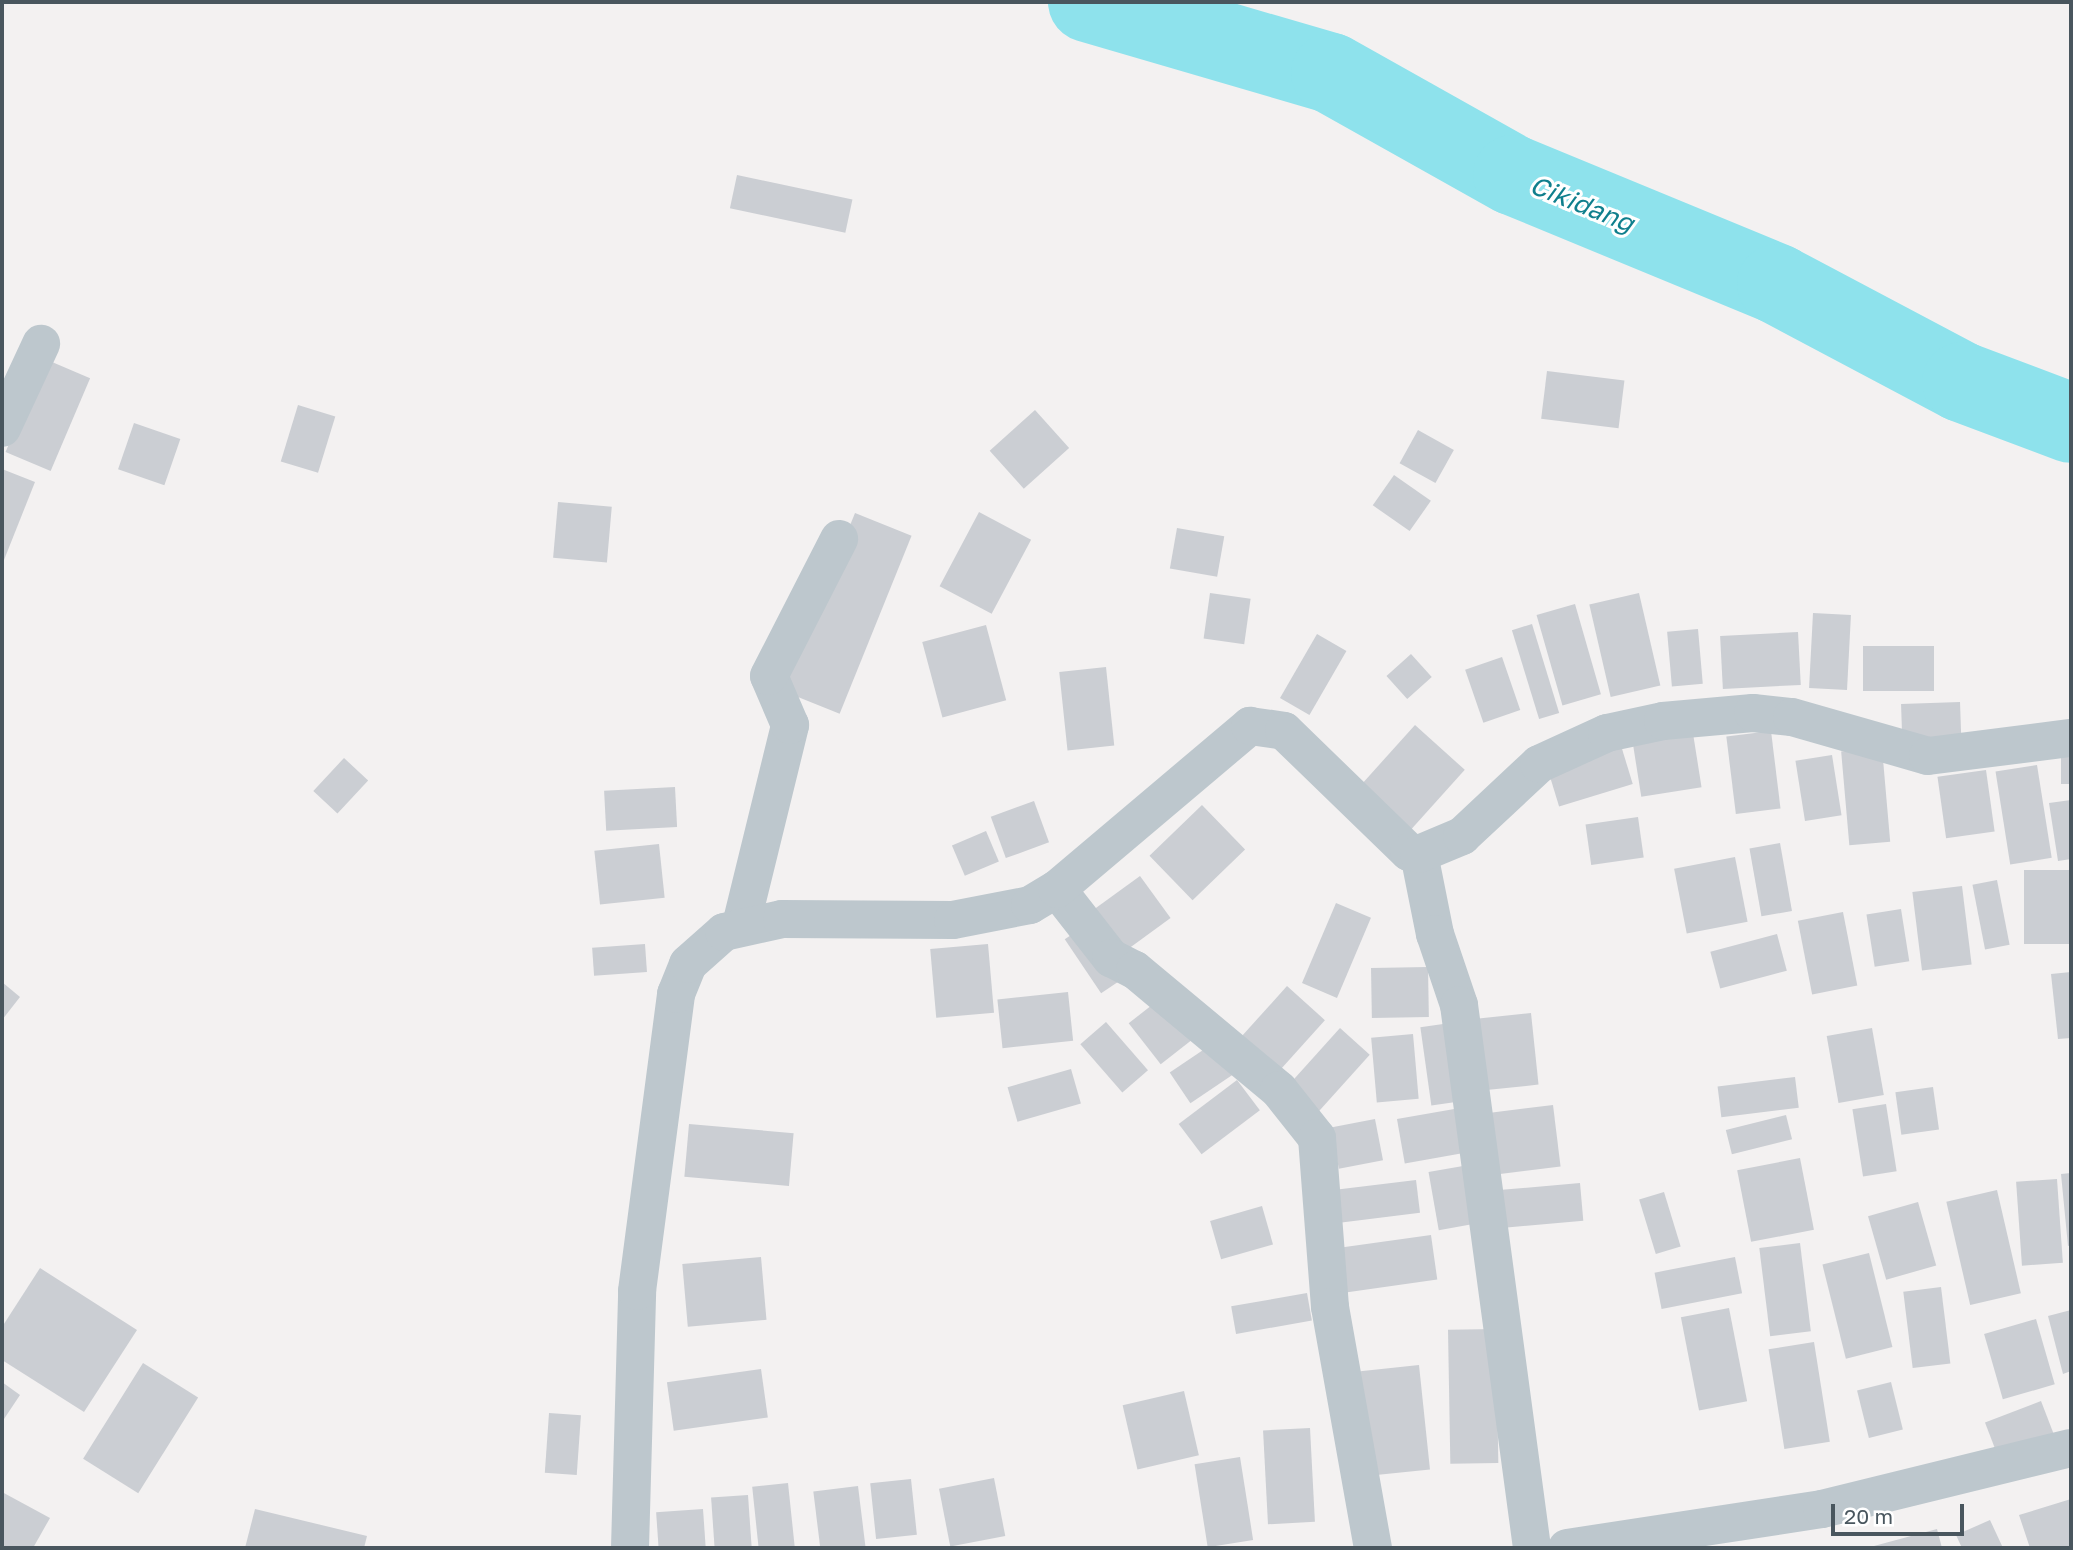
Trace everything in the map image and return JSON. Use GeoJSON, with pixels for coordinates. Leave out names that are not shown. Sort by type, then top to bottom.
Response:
{"type":"FeatureCollection","features":[{"type":"Feature","properties":{"kind":"street"},"geometry":{"type":"LineString","coordinates":[[2,428],[41,344]]}},
{"type":"Feature","properties":{"kind":"street"},"geometry":{"type":"LineString","coordinates":[[741,925],[790,725],[769,676],[839,539]]}},
{"type":"Feature","properties":{"kind":"street"},"geometry":{"type":"LineString","coordinates":[[630,1548],[637,1291],[676,995],[702,947],[741,925],[782,919],[992,916],[1057,889],[1250,726],[1284,731],[1409,852],[1419,854],[1462,836],[1539,764],[1607,733],[1662,721],[1754,713],[1792,717],[1928,757],[2071,738]]}},
{"type":"Feature","properties":{"kind":"street"},"geometry":{"type":"LineString","coordinates":[[1419,854],[1435,933],[1459,1005],[1532,1548]]}},
{"type":"Feature","properties":{"kind":"street"},"geometry":{"type":"LineString","coordinates":[[1057,889],[1111,958],[1135,970],[1279,1090],[1317,1138],[1330,1307],[1373,1548]]}},
{"type":"Feature","properties":{"kind":"street"},"geometry":{"type":"LineString","coordinates":[[1567,1548],[1822,1509],[2071,1448]]}},
{"type":"Feature","properties":{"kind":"building"},"geometry":{"type":"Polygon","coordinates":[[[737,175],[852,200],[845,233],[730,208],[737,175]]]}},
{"type":"Feature","properties":{"kind":"building"},"geometry":{"type":"Polygon","coordinates":[[[45,359],[90,378],[51,471],[6,452],[45,359]]]}},
{"type":"Feature","properties":{"kind":"building"},"geometry":{"type":"Polygon","coordinates":[[[1547,371],[1624,381],[1619,428],[1541,419],[1547,371]]]}},
{"type":"Feature","properties":{"kind":"building"},"geometry":{"type":"Polygon","coordinates":[[[298,405],[335,416],[318,473],[281,461],[298,405]]]}},
{"type":"Feature","properties":{"kind":"building"},"geometry":{"type":"Polygon","coordinates":[[[1035,410],[1069,448],[1024,489],[990,451],[1035,410]]]}},
{"type":"Feature","properties":{"kind":"building"},"geometry":{"type":"Polygon","coordinates":[[[134,423],[180,439],[164,485],[118,469],[134,423]]]}},
{"type":"Feature","properties":{"kind":"building"},"geometry":{"type":"Polygon","coordinates":[[[1418,430],[1454,450],[1435,483],[1400,463],[1418,430]]]}},
{"type":"Feature","properties":{"kind":"building"},"geometry":{"type":"Polygon","coordinates":[[[2,469],[35,482],[2,565],[2,469]]]}},
{"type":"Feature","properties":{"kind":"building"},"geometry":{"type":"Polygon","coordinates":[[[1394,475],[1431,501],[1410,531],[1373,505],[1394,475]]]}},
{"type":"Feature","properties":{"kind":"building"},"geometry":{"type":"Polygon","coordinates":[[[558,502],[612,507],[607,562],[553,558],[558,502]]]}},
{"type":"Feature","properties":{"kind":"building"},"geometry":{"type":"Polygon","coordinates":[[[979,512],[1031,540],[992,614],[940,586],[979,512]]]}},
{"type":"Feature","properties":{"kind":"building"},"geometry":{"type":"Polygon","coordinates":[[[855,513],[912,536],[840,714],[783,691],[855,513]]]}},
{"type":"Feature","properties":{"kind":"building"},"geometry":{"type":"Polygon","coordinates":[[[1177,528],[1224,536],[1217,577],[1170,568],[1177,528]]]}},
{"type":"Feature","properties":{"kind":"building"},"geometry":{"type":"Polygon","coordinates":[[[1210,593],[1251,599],[1244,644],[1204,639],[1210,593]]]}},
{"type":"Feature","properties":{"kind":"building"},"geometry":{"type":"Polygon","coordinates":[[[1639,593],[1660,686],[1611,697],[1589,604],[1639,593]]]}},
{"type":"Feature","properties":{"kind":"building"},"geometry":{"type":"Polygon","coordinates":[[[1575,604],[1601,694],[1562,705],[1537,615],[1575,604]]]}},
{"type":"Feature","properties":{"kind":"building"},"geometry":{"type":"Polygon","coordinates":[[[1813,613],[1851,615],[1847,690],[1809,688],[1813,613]]]}},
{"type":"Feature","properties":{"kind":"building"},"geometry":{"type":"Polygon","coordinates":[[[1532,624],[1559,713],[1539,719],[1512,630],[1532,624]]]}},
{"type":"Feature","properties":{"kind":"building"},"geometry":{"type":"Polygon","coordinates":[[[986,625],[1006,700],[942,717],[922,642],[986,625]]]}},
{"type":"Feature","properties":{"kind":"building"},"geometry":{"type":"Polygon","coordinates":[[[1698,629],[1703,684],[1672,686],[1667,632],[1698,629]]]}},
{"type":"Feature","properties":{"kind":"building"},"geometry":{"type":"Polygon","coordinates":[[[1798,632],[1801,685],[1723,689],[1720,636],[1798,632]]]}},
{"type":"Feature","properties":{"kind":"building"},"geometry":{"type":"Polygon","coordinates":[[[1317,634],[1346,651],[1309,715],[1280,698],[1317,634]]]}},
{"type":"Feature","properties":{"kind":"building"},"geometry":{"type":"Polygon","coordinates":[[[1863,646],[1934,646],[1934,691],[1863,691],[1863,646]]]}},
{"type":"Feature","properties":{"kind":"building"},"geometry":{"type":"Polygon","coordinates":[[[1411,654],[1432,677],[1407,699],[1386,676],[1411,654]]]}},
{"type":"Feature","properties":{"kind":"building"},"geometry":{"type":"Polygon","coordinates":[[[1502,657],[1520,710],[1483,723],[1465,670],[1502,657]]]}},
{"type":"Feature","properties":{"kind":"building"},"geometry":{"type":"Polygon","coordinates":[[[1106,667],[1114,746],[1068,750],[1059,672],[1106,667]]]}},
{"type":"Feature","properties":{"kind":"building"},"geometry":{"type":"Polygon","coordinates":[[[1960,702],[1962,748],[1903,750],[1901,704],[1960,702]]]}},
{"type":"Feature","properties":{"kind":"building"},"geometry":{"type":"Polygon","coordinates":[[[1415,725],[1465,770],[1405,836],[1355,791],[1415,725]]]}},
{"type":"Feature","properties":{"kind":"building"},"geometry":{"type":"Polygon","coordinates":[[[1692,727],[1702,787],[1641,797],[1632,737],[1692,727]]]}},
{"type":"Feature","properties":{"kind":"building"},"geometry":{"type":"Polygon","coordinates":[[[1771,731],[1781,808],[1736,814],[1726,736],[1771,731]]]}},
{"type":"Feature","properties":{"kind":"building"},"geometry":{"type":"Polygon","coordinates":[[[1619,739],[1633,784],[1559,806],[1545,762],[1619,739]]]}},
{"type":"Feature","properties":{"kind":"building"},"geometry":{"type":"Polygon","coordinates":[[[2061,747],[2071,747],[2071,784],[2061,784],[2061,747]]]}},
{"type":"Feature","properties":{"kind":"building"},"geometry":{"type":"Polygon","coordinates":[[[1882,748],[1890,842],[1849,845],[1841,752],[1882,748]]]}},
{"type":"Feature","properties":{"kind":"building"},"geometry":{"type":"Polygon","coordinates":[[[1832,755],[1842,815],[1805,821],[1795,761],[1832,755]]]}},
{"type":"Feature","properties":{"kind":"building"},"geometry":{"type":"Polygon","coordinates":[[[344,758],[368,781],[337,813],[313,791],[344,758]]]}},
{"type":"Feature","properties":{"kind":"building"},"geometry":{"type":"Polygon","coordinates":[[[2037,765],[2052,858],[2010,864],[1996,772],[2037,765]]]}},
{"type":"Feature","properties":{"kind":"building"},"geometry":{"type":"Polygon","coordinates":[[[1986,770],[1995,831],[1946,838],[1937,777],[1986,770]]]}},
{"type":"Feature","properties":{"kind":"building"},"geometry":{"type":"Polygon","coordinates":[[[675,787],[677,827],[606,831],[604,791],[675,787]]]}},
{"type":"Feature","properties":{"kind":"building"},"geometry":{"type":"Polygon","coordinates":[[[2071,800],[2071,859],[2058,861],[2049,803],[2071,800]]]}},
{"type":"Feature","properties":{"kind":"building"},"geometry":{"type":"Polygon","coordinates":[[[1034,801],[1049,842],[1006,858],[991,817],[1034,801]]]}},
{"type":"Feature","properties":{"kind":"building"},"geometry":{"type":"Polygon","coordinates":[[[1202,805],[1245,850],[1193,900],[1149,856],[1202,805]]]}},
{"type":"Feature","properties":{"kind":"building"},"geometry":{"type":"Polygon","coordinates":[[[1638,817],[1644,858],[1591,865],[1586,824],[1638,817]]]}},
{"type":"Feature","properties":{"kind":"building"},"geometry":{"type":"Polygon","coordinates":[[[986,831],[999,861],[965,876],[952,845],[986,831]]]}},
{"type":"Feature","properties":{"kind":"building"},"geometry":{"type":"Polygon","coordinates":[[[1780,843],[1792,911],[1761,916],[1749,848],[1780,843]]]}},
{"type":"Feature","properties":{"kind":"building"},"geometry":{"type":"Polygon","coordinates":[[[659,844],[665,898],[600,904],[594,851],[659,844]]]}},
{"type":"Feature","properties":{"kind":"building"},"geometry":{"type":"Polygon","coordinates":[[[1735,857],[1748,922],[1687,934],[1674,869],[1735,857]]]}},
{"type":"Feature","properties":{"kind":"building"},"geometry":{"type":"Polygon","coordinates":[[[2024,870],[2071,870],[2071,944],[2024,944],[2024,870]]]}},
{"type":"Feature","properties":{"kind":"building"},"geometry":{"type":"Polygon","coordinates":[[[1140,876],[1171,918],[1115,959],[1084,917],[1140,876]]]}},
{"type":"Feature","properties":{"kind":"building"},"geometry":{"type":"Polygon","coordinates":[[[1997,880],[2010,945],[1985,950],[1972,885],[1997,880]]]}},
{"type":"Feature","properties":{"kind":"building"},"geometry":{"type":"Polygon","coordinates":[[[1962,886],[1972,964],[1922,971],[1912,892],[1962,886]]]}},
{"type":"Feature","properties":{"kind":"building"},"geometry":{"type":"Polygon","coordinates":[[[1336,903],[1371,918],[1337,998],[1302,983],[1336,903]]]}},
{"type":"Feature","properties":{"kind":"building"},"geometry":{"type":"Polygon","coordinates":[[[1901,909],[1909,961],[1875,967],[1866,914],[1901,909]]]}},
{"type":"Feature","properties":{"kind":"building"},"geometry":{"type":"Polygon","coordinates":[[[1843,912],[1857,986],[1812,994],[1798,921],[1843,912]]]}},
{"type":"Feature","properties":{"kind":"building"},"geometry":{"type":"Polygon","coordinates":[[[1083,927],[1119,981],[1101,993],[1065,939],[1083,927]]]}},
{"type":"Feature","properties":{"kind":"building"},"geometry":{"type":"Polygon","coordinates":[[[1777,934],[1787,971],[1720,989],[1710,952],[1777,934]]]}},
{"type":"Feature","properties":{"kind":"building"},"geometry":{"type":"Polygon","coordinates":[[[645,944],[647,972],[594,976],[592,948],[645,944]]]}},
{"type":"Feature","properties":{"kind":"building"},"geometry":{"type":"Polygon","coordinates":[[[988,944],[994,1013],[936,1018],[930,949],[988,944]]]}},
{"type":"Feature","properties":{"kind":"building"},"geometry":{"type":"Polygon","coordinates":[[[1428,967],[1429,1017],[1372,1018],[1371,968],[1428,967]]]}},
{"type":"Feature","properties":{"kind":"building"},"geometry":{"type":"Polygon","coordinates":[[[2071,972],[2071,1038],[2058,1039],[2051,974],[2071,972]]]}},
{"type":"Feature","properties":{"kind":"building"},"geometry":{"type":"Polygon","coordinates":[[[2,982],[20,997],[2,1020],[2,982]]]}},
{"type":"Feature","properties":{"kind":"building"},"geometry":{"type":"Polygon","coordinates":[[[1287,986],[1325,1020],[1279,1071],[1241,1037],[1287,986]]]}},
{"type":"Feature","properties":{"kind":"building"},"geometry":{"type":"Polygon","coordinates":[[[1068,992],[1073,1041],[1003,1048],[997,999],[1068,992]]]}},
{"type":"Feature","properties":{"kind":"building"},"geometry":{"type":"Polygon","coordinates":[[[1161,998],[1193,1039],[1161,1064],[1129,1023],[1161,998]]]}},
{"type":"Feature","properties":{"kind":"building"},"geometry":{"type":"Polygon","coordinates":[[[1531,1013],[1539,1085],[1472,1092],[1464,1020],[1531,1013]]]}},
{"type":"Feature","properties":{"kind":"building"},"geometry":{"type":"Polygon","coordinates":[[[1106,1022],[1148,1070],[1122,1093],[1080,1044],[1106,1022]]]}},
{"type":"Feature","properties":{"kind":"building"},"geometry":{"type":"Polygon","coordinates":[[[1457,1022],[1468,1100],[1431,1105],[1420,1027],[1457,1022]]]}},
{"type":"Feature","properties":{"kind":"building"},"geometry":{"type":"Polygon","coordinates":[[[1340,1028],[1370,1055],[1319,1111],[1289,1084],[1340,1028]]]}},
{"type":"Feature","properties":{"kind":"building"},"geometry":{"type":"Polygon","coordinates":[[[1872,1028],[1884,1095],[1839,1103],[1827,1036],[1872,1028]]]}},
{"type":"Feature","properties":{"kind":"building"},"geometry":{"type":"Polygon","coordinates":[[[1413,1034],[1419,1099],[1377,1102],[1371,1038],[1413,1034]]]}},
{"type":"Feature","properties":{"kind":"building"},"geometry":{"type":"Polygon","coordinates":[[[1212,1044],[1233,1075],[1190,1103],[1170,1073],[1212,1044]]]}},
{"type":"Feature","properties":{"kind":"building"},"geometry":{"type":"Polygon","coordinates":[[[1071,1069],[1081,1104],[1017,1122],[1008,1087],[1071,1069]]]}},
{"type":"Feature","properties":{"kind":"building"},"geometry":{"type":"Polygon","coordinates":[[[1795,1077],[1799,1108],[1721,1117],[1718,1087],[1795,1077]]]}},
{"type":"Feature","properties":{"kind":"building"},"geometry":{"type":"Polygon","coordinates":[[[1237,1080],[1260,1110],[1202,1154],[1179,1124],[1237,1080]]]}},
{"type":"Feature","properties":{"kind":"building"},"geometry":{"type":"Polygon","coordinates":[[[1933,1087],[1939,1130],[1901,1135],[1895,1092],[1933,1087]]]}},
{"type":"Feature","properties":{"kind":"building"},"geometry":{"type":"Polygon","coordinates":[[[1886,1104],[1897,1171],[1863,1176],[1852,1109],[1886,1104]]]}},
{"type":"Feature","properties":{"kind":"building"},"geometry":{"type":"Polygon","coordinates":[[[1553,1105],[1561,1167],[1488,1175],[1481,1114],[1553,1105]]]}},
{"type":"Feature","properties":{"kind":"building"},"geometry":{"type":"Polygon","coordinates":[[[1460,1108],[1468,1152],[1405,1163],[1397,1119],[1460,1108]]]}},
{"type":"Feature","properties":{"kind":"building"},"geometry":{"type":"Polygon","coordinates":[[[1786,1115],[1792,1139],[1732,1154],[1726,1130],[1786,1115]]]}},
{"type":"Feature","properties":{"kind":"building"},"geometry":{"type":"Polygon","coordinates":[[[1375,1119],[1383,1160],[1339,1169],[1331,1128],[1375,1119]]]}},
{"type":"Feature","properties":{"kind":"building"},"geometry":{"type":"Polygon","coordinates":[[[689,1124],[794,1133],[789,1186],[684,1177],[689,1124]]]}},
{"type":"Feature","properties":{"kind":"building"},"geometry":{"type":"Polygon","coordinates":[[[1800,1158],[1814,1230],[1751,1242],[1737,1170],[1800,1158]]]}},
{"type":"Feature","properties":{"kind":"building"},"geometry":{"type":"Polygon","coordinates":[[[1463,1166],[1473,1224],[1439,1230],[1429,1172],[1463,1166]]]}},
{"type":"Feature","properties":{"kind":"building"},"geometry":{"type":"Polygon","coordinates":[[[2071,1173],[2071,1245],[2068,1246],[2061,1174],[2071,1173]]]}},
{"type":"Feature","properties":{"kind":"building"},"geometry":{"type":"Polygon","coordinates":[[[2057,1179],[2063,1263],[2022,1266],[2016,1182],[2057,1179]]]}},
{"type":"Feature","properties":{"kind":"building"},"geometry":{"type":"Polygon","coordinates":[[[1416,1180],[1420,1213],[1340,1223],[1336,1190],[1416,1180]]]}},
{"type":"Feature","properties":{"kind":"building"},"geometry":{"type":"Polygon","coordinates":[[[1580,1183],[1583,1221],[1491,1229],[1487,1191],[1580,1183]]]}},
{"type":"Feature","properties":{"kind":"building"},"geometry":{"type":"Polygon","coordinates":[[[1997,1190],[2021,1293],[1970,1305],[1946,1202],[1997,1190]]]}},
{"type":"Feature","properties":{"kind":"building"},"geometry":{"type":"Polygon","coordinates":[[[1664,1192],[1681,1247],[1656,1254],[1639,1200],[1664,1192]]]}},
{"type":"Feature","properties":{"kind":"building"},"geometry":{"type":"Polygon","coordinates":[[[1918,1202],[1936,1265],[1886,1280],[1868,1216],[1918,1202]]]}},
{"type":"Feature","properties":{"kind":"building"},"geometry":{"type":"Polygon","coordinates":[[[1262,1206],[1273,1244],[1221,1259],[1210,1221],[1262,1206]]]}},
{"type":"Feature","properties":{"kind":"building"},"geometry":{"type":"Polygon","coordinates":[[[1431,1235],[1437,1280],[1342,1293],[1336,1248],[1431,1235]]]}},
{"type":"Feature","properties":{"kind":"building"},"geometry":{"type":"Polygon","coordinates":[[[1800,1243],[1811,1331],[1770,1336],[1759,1248],[1800,1243]]]}},
{"type":"Feature","properties":{"kind":"building"},"geometry":{"type":"Polygon","coordinates":[[[1869,1253],[1892,1347],[1846,1359],[1822,1265],[1869,1253]]]}},
{"type":"Feature","properties":{"kind":"building"},"geometry":{"type":"Polygon","coordinates":[[[761,1257],[766,1320],[688,1327],[682,1264],[761,1257]]]}},
{"type":"Feature","properties":{"kind":"building"},"geometry":{"type":"Polygon","coordinates":[[[1735,1257],[1742,1293],[1662,1309],[1655,1273],[1735,1257]]]}},
{"type":"Feature","properties":{"kind":"building"},"geometry":{"type":"Polygon","coordinates":[[[40,1268],[137,1330],[84,1412],[2,1360],[2,1327],[40,1268]]]}},
{"type":"Feature","properties":{"kind":"building"},"geometry":{"type":"Polygon","coordinates":[[[1941,1287],[1950,1363],[1913,1368],[1903,1292],[1941,1287]]]}},
{"type":"Feature","properties":{"kind":"building"},"geometry":{"type":"Polygon","coordinates":[[[1307,1293],[1312,1321],[1236,1334],[1231,1306],[1307,1293]]]}},
{"type":"Feature","properties":{"kind":"building"},"geometry":{"type":"Polygon","coordinates":[[[1729,1308],[1747,1401],[1699,1411],[1681,1317],[1729,1308]]]}},
{"type":"Feature","properties":{"kind":"building"},"geometry":{"type":"Polygon","coordinates":[[[2071,1310],[2071,1371],[2063,1374],[2048,1316],[2071,1310]]]}},
{"type":"Feature","properties":{"kind":"building"},"geometry":{"type":"Polygon","coordinates":[[[2036,1319],[2055,1384],[2003,1399],[1984,1334],[2036,1319]]]}},
{"type":"Feature","properties":{"kind":"building"},"geometry":{"type":"Polygon","coordinates":[[[1496,1329],[1498,1463],[1450,1464],[1448,1330],[1496,1329]]]}},
{"type":"Feature","properties":{"kind":"building"},"geometry":{"type":"Polygon","coordinates":[[[1814,1342],[1830,1442],[1784,1449],[1769,1349],[1814,1342]]]}},
{"type":"Feature","properties":{"kind":"building"},"geometry":{"type":"Polygon","coordinates":[[[143,1363],[198,1397],[138,1493],[83,1459],[143,1363]]]}},
{"type":"Feature","properties":{"kind":"building"},"geometry":{"type":"Polygon","coordinates":[[[1419,1365],[1430,1469],[1371,1476],[1360,1371],[1419,1365]]]}},
{"type":"Feature","properties":{"kind":"building"},"geometry":{"type":"Polygon","coordinates":[[[761,1369],[768,1418],[674,1431],[667,1382],[761,1369]]]}},
{"type":"Feature","properties":{"kind":"building"},"geometry":{"type":"Polygon","coordinates":[[[2,1382],[20,1395],[2,1422],[2,1382]]]}},
{"type":"Feature","properties":{"kind":"building"},"geometry":{"type":"Polygon","coordinates":[[[1891,1382],[1903,1430],[1869,1438],[1857,1390],[1891,1382]]]}},
{"type":"Feature","properties":{"kind":"building"},"geometry":{"type":"Polygon","coordinates":[[[1184,1391],[1199,1455],[1137,1469],[1123,1405],[1184,1391]]]}},
{"type":"Feature","properties":{"kind":"building"},"geometry":{"type":"Polygon","coordinates":[[[2041,1401],[2054,1435],[1998,1456],[1985,1423],[2041,1401]]]}},
{"type":"Feature","properties":{"kind":"building"},"geometry":{"type":"Polygon","coordinates":[[[549,1413],[581,1415],[577,1475],[545,1473],[549,1413]]]}},
{"type":"Feature","properties":{"kind":"building"},"geometry":{"type":"Polygon","coordinates":[[[1310,1428],[1315,1522],[1268,1524],[1263,1430],[1310,1428]]]}},
{"type":"Feature","properties":{"kind":"building"},"geometry":{"type":"Polygon","coordinates":[[[1240,1457],[1253,1540],[1208,1547],[1195,1464],[1240,1457]]]}},
{"type":"Feature","properties":{"kind":"building"},"geometry":{"type":"Polygon","coordinates":[[[994,1478],[1005,1536],[950,1547],[939,1489],[994,1478]]]}},
{"type":"Feature","properties":{"kind":"building"},"geometry":{"type":"Polygon","coordinates":[[[911,1479],[917,1535],[876,1539],[870,1483],[911,1479]]]}},
{"type":"Feature","properties":{"kind":"building"},"geometry":{"type":"Polygon","coordinates":[[[788,1483],[795,1548],[759,1548],[752,1487],[788,1483]]]}},
{"type":"Feature","properties":{"kind":"building"},"geometry":{"type":"Polygon","coordinates":[[[858,1486],[866,1548],[820,1548],[813,1491],[858,1486]]]}},
{"type":"Feature","properties":{"kind":"building"},"geometry":{"type":"Polygon","coordinates":[[[2,1492],[50,1518],[33,1548],[2,1548],[2,1492]]]}},
{"type":"Feature","properties":{"kind":"building"},"geometry":{"type":"Polygon","coordinates":[[[748,1495],[752,1548],[715,1548],[711,1498],[748,1495]]]}},
{"type":"Feature","properties":{"kind":"building"},"geometry":{"type":"Polygon","coordinates":[[[2071,1499],[2071,1548],[2030,1548],[2019,1515],[2071,1499]]]}},
{"type":"Feature","properties":{"kind":"building"},"geometry":{"type":"Polygon","coordinates":[[[255,1509],[367,1536],[364,1548],[245,1548],[255,1509]]]}},
{"type":"Feature","properties":{"kind":"building"},"geometry":{"type":"Polygon","coordinates":[[[703,1509],[706,1548],[659,1548],[656,1512],[703,1509]]]}},
{"type":"Feature","properties":{"kind":"building"},"geometry":{"type":"Polygon","coordinates":[[[1990,1520],[2003,1548],[1962,1548],[1956,1535],[1990,1520]]]}},
{"type":"Feature","properties":{"kind":"building"},"geometry":{"type":"Polygon","coordinates":[[[1937,1529],[1942,1548],[1874,1546],[1937,1529]]]}},
{"type":"Feature","properties":{"kind":"waterway","name":"Cikidang"},"geometry":{"type":"LineString","coordinates":[[1088,2],[1331,73],[1513,175],[1777,284],[1962,382],[2071,423]]}}]}
